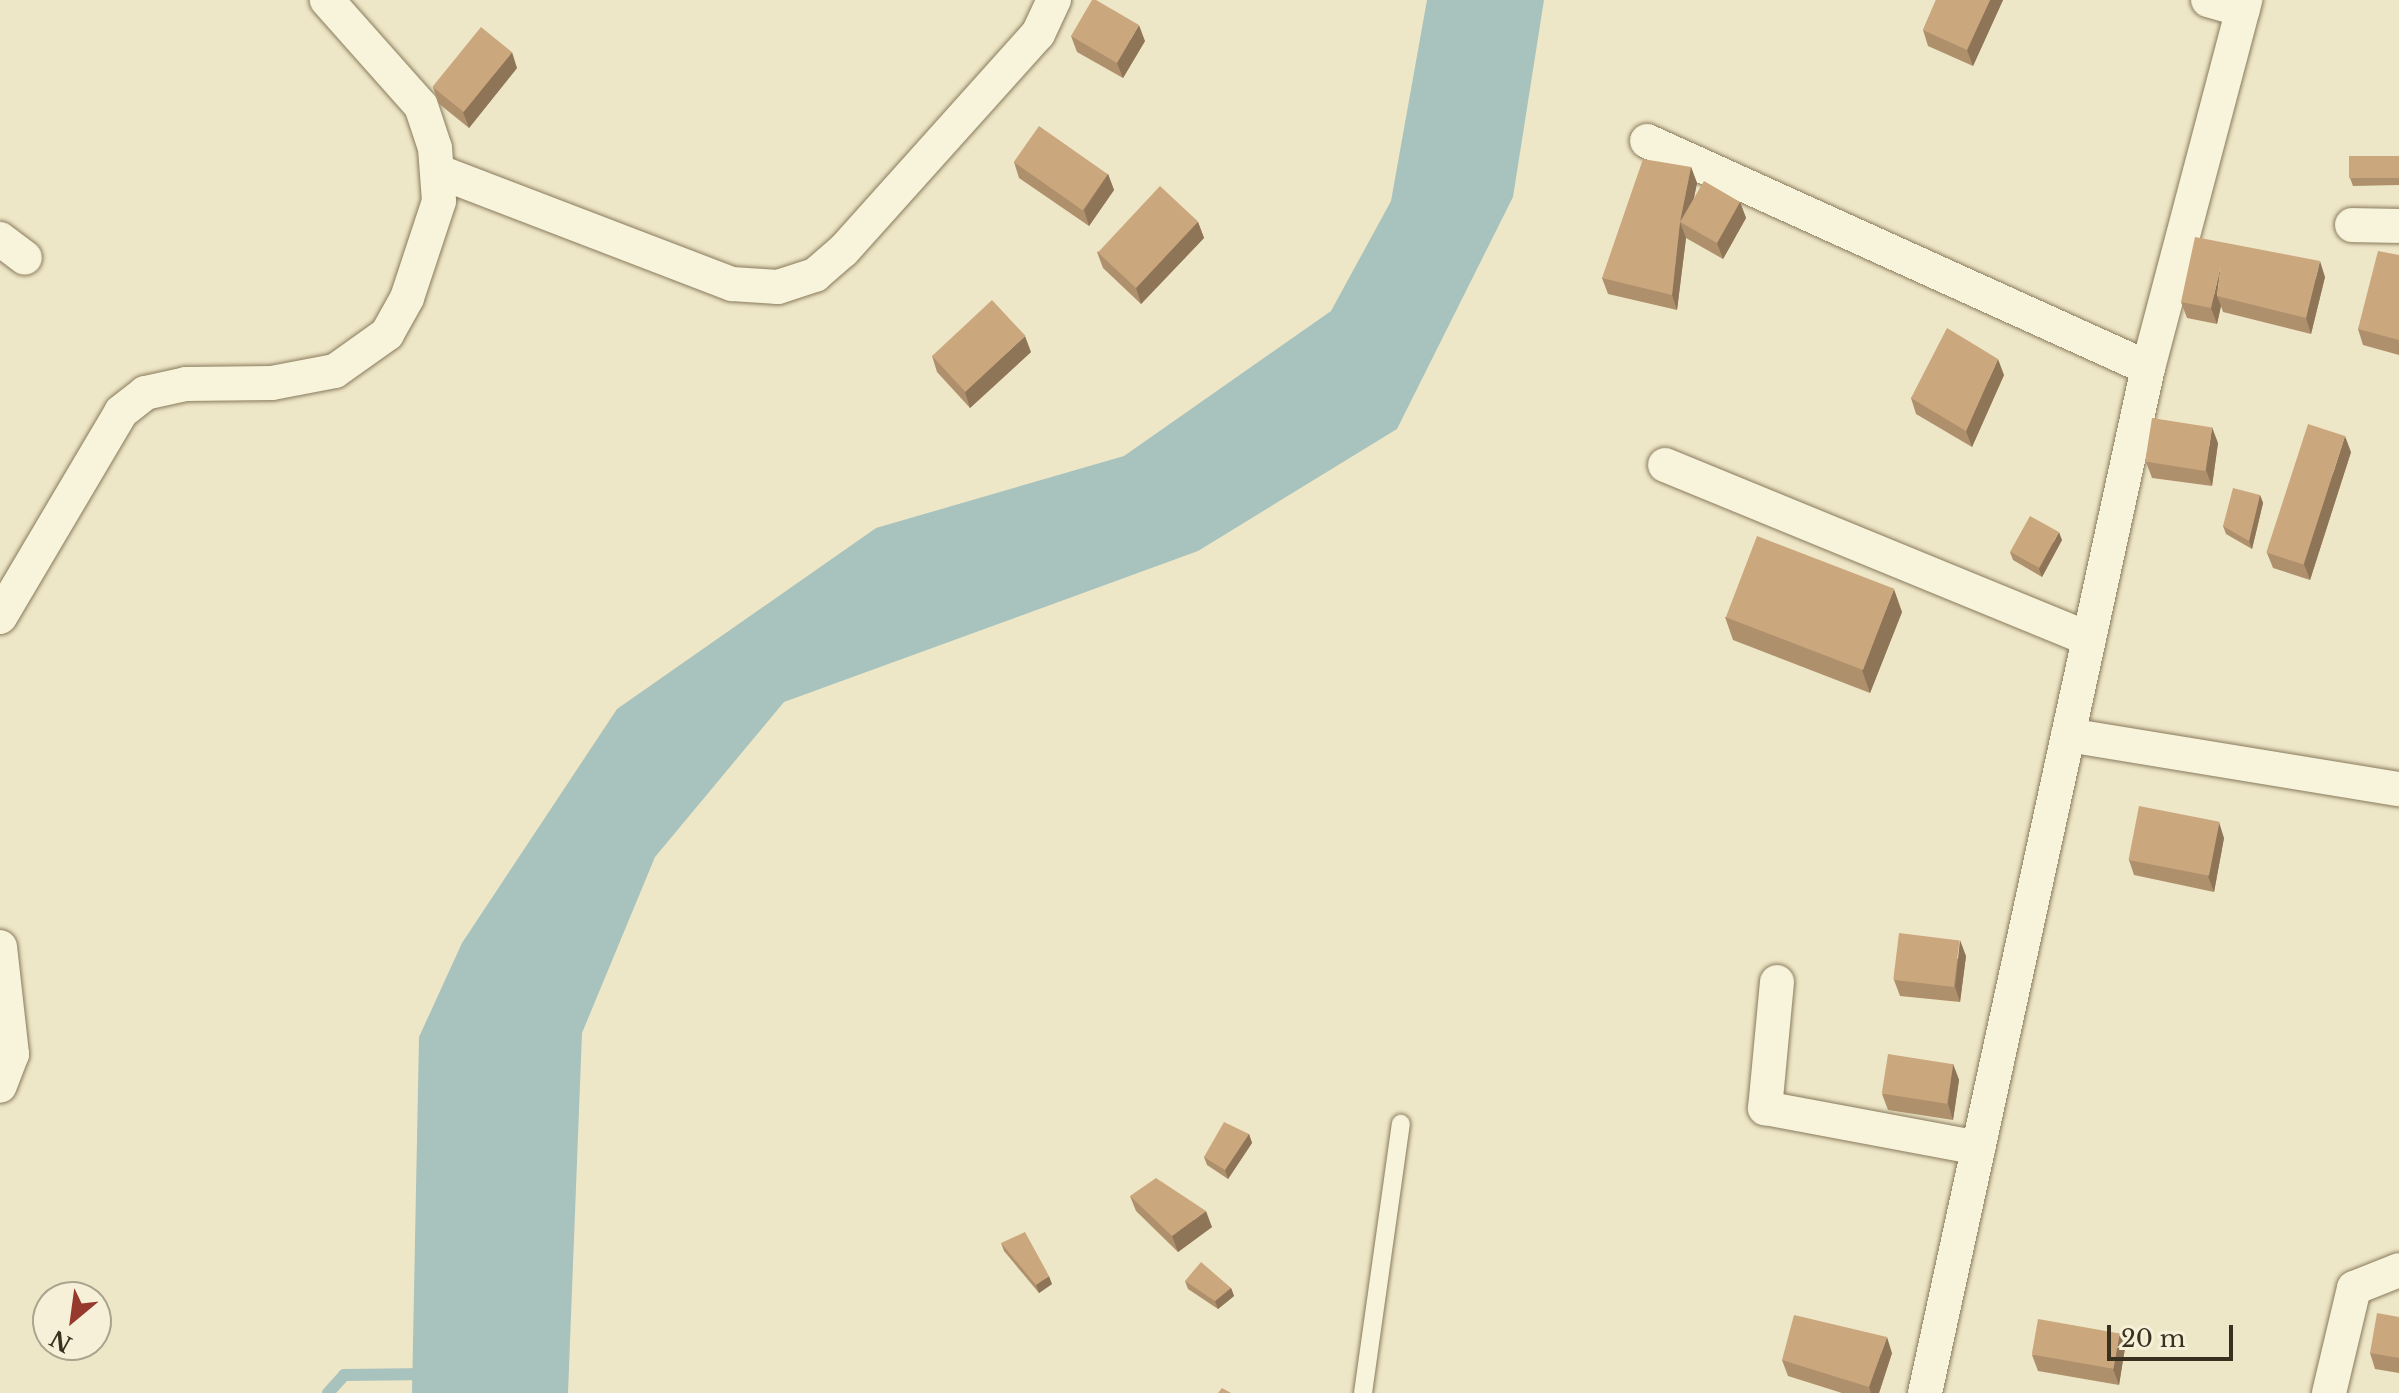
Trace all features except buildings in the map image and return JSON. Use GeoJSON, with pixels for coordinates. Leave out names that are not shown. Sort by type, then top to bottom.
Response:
{"type":"FeatureCollection","features":[{"type":"Feature","properties":{"kind":"street"},"geometry":{"type":"LineString","coordinates":[[437,171],[732,284],[778,287],[815,275],[843,251],[1038,34],[1054,0]]}},
{"type":"Feature","properties":{"kind":"street"},"geometry":{"type":"LineString","coordinates":[[1925,1393],[2148,368],[2244,5],[2208,0]]}},
{"type":"Feature","properties":{"kind":"street"},"geometry":{"type":"LineString","coordinates":[[0,617],[121,412],[145,393],[335,371],[387,334],[428,243],[439,201],[437,171],[421,106],[342,6]]}},
{"type":"Feature","properties":{"kind":"street"},"geometry":{"type":"LineString","coordinates":[[1647,141],[2148,368]]}},
{"type":"Feature","properties":{"kind":"street"},"geometry":{"type":"LineString","coordinates":[[2352,225],[2399,226]]}},
{"type":"Feature","properties":{"kind":"street"},"geometry":{"type":"LineString","coordinates":[[1665,465],[2089,639]]}},
{"type":"Feature","properties":{"kind":"street"},"geometry":{"type":"LineString","coordinates":[[2068,735],[2399,789]]}},
{"type":"Feature","properties":{"kind":"street"},"geometry":{"type":"LineString","coordinates":[[0,947],[12,1054],[0,1086]]}},
{"type":"Feature","properties":{"kind":"street"},"geometry":{"type":"LineString","coordinates":[[1777,982],[1765,1108],[1978,1148]]}},
{"type":"Feature","properties":{"kind":"street"},"geometry":{"type":"LineString","coordinates":[[2329,1393],[2354,1288],[2399,1270]]}},
{"type":"Feature","properties":{"kind":"lane"},"geometry":{"type":"LineString","coordinates":[[1363,1393],[1401,1124]]}},
{"type":"Feature","properties":{"kind":"water"},"geometry":{"type":"Polygon","coordinates":[[[1427,0],[1544,0],[1513,197],[1397,429],[1198,551],[784,702],[655,857],[582,1033],[568,1393],[412,1393],[419,1037],[462,943],[617,709],[876,528],[1124,456],[1331,311],[1391,201],[1427,0]]]}},
{"type":"Feature","properties":{"kind":"waterway"},"geometry":{"type":"LineString","coordinates":[[328,1393],[344,1375],[429,1374]]}}]}
